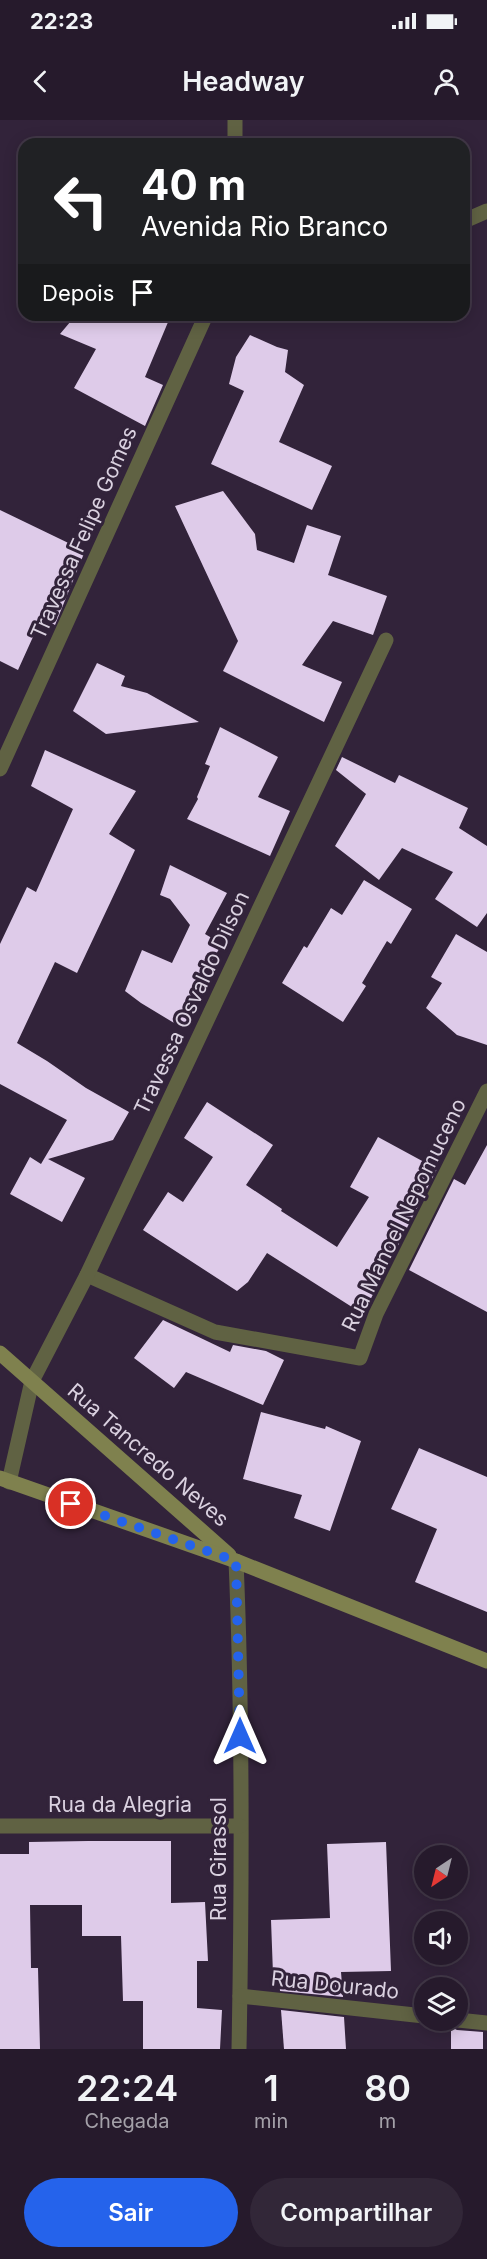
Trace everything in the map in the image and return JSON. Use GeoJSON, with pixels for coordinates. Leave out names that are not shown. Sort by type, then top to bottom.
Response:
{"type":"FeatureCollection","features":[{"type":"Feature","properties":{"kind":"street"},"geometry":{"type":"LineString","coordinates":[[235,120],[235,138]]}},
{"type":"Feature","properties":{"kind":"street"},"geometry":{"type":"LineString","coordinates":[[470,218],[487,211]]}},
{"type":"Feature","properties":{"kind":"street","name":"Travessa Felipe Gomes"},"geometry":{"type":"LineString","coordinates":[[0,769],[203,321]]}},
{"type":"Feature","properties":{"kind":"street","name":"Travessa Osvaldo Dilson"},"geometry":{"type":"LineString","coordinates":[[32,1381],[87,1275],[386,640]]}},
{"type":"Feature","properties":{"kind":"street","name":"Rua Manoel Nepomuceno"},"geometry":{"type":"LineString","coordinates":[[87,1275],[214,1332],[360,1358],[376,1314],[487,1091]]}},
{"type":"Feature","properties":{"kind":"street","name":"Rua Tancredo Neves"},"geometry":{"type":"LineString","coordinates":[[0,1353],[236,1561]]}},
{"type":"Feature","properties":{"kind":"street"},"geometry":{"type":"LineString","coordinates":[[32,1381],[5,1480],[236,1561],[487,1661]]}},
{"type":"Feature","properties":{"kind":"street","name":"Rua Girassol"},"geometry":{"type":"LineString","coordinates":[[236,1561],[239,1623],[239,2049]]}},
{"type":"Feature","properties":{"kind":"street","name":"Rua da Alegria"},"geometry":{"type":"LineString","coordinates":[[0,1826],[240,1826]]}},
{"type":"Feature","properties":{"kind":"street","name":"Rua Dourado"},"geometry":{"type":"LineString","coordinates":[[240,1996],[414,2015]]}},
{"type":"Feature","properties":{"kind":"street"},"geometry":{"type":"LineString","coordinates":[[468,2021],[487,2023]]}},
{"type":"Feature","properties":{"kind":"building"},"geometry":{"type":"Polygon","coordinates":[[[71,321],[168,321],[145,377],[163,385],[145,426],[74,388],[96,349],[60,334],[71,321]]]}},
{"type":"Feature","properties":{"kind":"building"},"geometry":{"type":"Polygon","coordinates":[[[250,335],[288,350],[285,372],[304,385],[279,442],[332,466],[312,510],[211,464],[244,391],[229,384],[236,357],[250,335]]]}},
{"type":"Feature","properties":{"kind":"building"},"geometry":{"type":"Polygon","coordinates":[[[223,491],[255,534],[257,550],[294,563],[307,525],[341,536],[328,575],[387,596],[373,635],[333,621],[302,665],[342,682],[324,722],[223,671],[238,641],[175,506],[223,491]]]}},
{"type":"Feature","properties":{"kind":"building"},"geometry":{"type":"Polygon","coordinates":[[[0,510],[85,551],[55,625],[42,617],[18,670],[0,661],[0,510]]]}},
{"type":"Feature","properties":{"kind":"building"},"geometry":{"type":"Polygon","coordinates":[[[97,663],[125,676],[121,686],[147,693],[199,722],[106,734],[73,711],[97,663]]]}},
{"type":"Feature","properties":{"kind":"building"},"geometry":{"type":"Polygon","coordinates":[[[220,727],[278,757],[258,797],[290,811],[270,856],[187,819],[198,799],[210,766],[205,764],[220,727]]]}},
{"type":"Feature","properties":{"kind":"building"},"geometry":{"type":"Polygon","coordinates":[[[45,750],[136,791],[109,834],[135,850],[77,973],[55,962],[17,1043],[86,1088],[129,1112],[113,1140],[48,1159],[85,1178],[62,1222],[10,1194],[30,1157],[41,1164],[67,1120],[0,1084],[0,944],[27,887],[36,892],[73,809],[31,786],[45,750]]]}},
{"type":"Feature","properties":{"kind":"building"},"geometry":{"type":"Polygon","coordinates":[[[342,757],[395,783],[399,775],[468,808],[459,828],[487,846],[487,913],[477,927],[435,899],[453,872],[402,848],[379,880],[335,846],[366,794],[336,770],[342,757]]]}},
{"type":"Feature","properties":{"kind":"building"},"geometry":{"type":"Polygon","coordinates":[[[170,865],[227,893],[205,934],[222,944],[202,978],[207,980],[184,1029],[125,991],[142,950],[172,963],[190,925],[170,899],[160,895],[170,865]]]}},
{"type":"Feature","properties":{"kind":"building"},"geometry":{"type":"Polygon","coordinates":[[[364,880],[412,909],[391,944],[387,941],[362,983],[366,986],[343,1022],[282,983],[304,946],[307,948],[331,908],[342,915],[364,880]]]}},
{"type":"Feature","properties":{"kind":"building"},"geometry":{"type":"Polygon","coordinates":[[[456,934],[487,952],[487,1045],[457,1035],[426,1008],[442,983],[431,977],[456,934]]]}},
{"type":"Feature","properties":{"kind":"building"},"geometry":{"type":"Polygon","coordinates":[[[207,1102],[273,1145],[246,1185],[337,1247],[369,1197],[350,1187],[378,1137],[437,1169],[363,1314],[267,1253],[248,1282],[237,1291],[143,1230],[168,1192],[183,1202],[213,1157],[184,1138],[207,1102]]]}},
{"type":"Feature","properties":{"kind":"building"},"geometry":{"type":"Polygon","coordinates":[[[487,1145],[487,1312],[409,1270],[454,1179],[465,1185],[487,1145]]]}},
{"type":"Feature","properties":{"kind":"building"},"geometry":{"type":"Polygon","coordinates":[[[163,1320],[230,1352],[233,1345],[266,1351],[284,1360],[263,1405],[186,1372],[174,1388],[134,1358],[163,1320]]]}},
{"type":"Feature","properties":{"kind":"building"},"geometry":{"type":"Polygon","coordinates":[[[261,1412],[325,1429],[326,1426],[361,1441],[330,1531],[294,1518],[302,1495],[243,1479],[261,1412]]]}},
{"type":"Feature","properties":{"kind":"building"},"geometry":{"type":"Polygon","coordinates":[[[419,1448],[487,1477],[487,1612],[415,1582],[437,1529],[391,1509],[419,1448]]]}},
{"type":"Feature","properties":{"kind":"building"},"geometry":{"type":"Polygon","coordinates":[[[171,1841],[171,1903],[205,1902],[208,1961],[197,1961],[197,2008],[222,2010],[220,2049],[143,2049],[143,2001],[123,2001],[121,1936],[82,1936],[82,1905],[30,1905],[31,1968],[38,1968],[40,2049],[0,2049],[0,1854],[29,1854],[29,1842],[171,1841]]]}},
{"type":"Feature","properties":{"kind":"building"},"geometry":{"type":"Polygon","coordinates":[[[386,1842],[391,1971],[341,1972],[343,1997],[280,1991],[279,1974],[273,1974],[271,1920],[330,1918],[327,1844],[386,1842]]]}},
{"type":"Feature","properties":{"kind":"building"},"geometry":{"type":"Polygon","coordinates":[[[281,2010],[344,2017],[346,2049],[284,2049],[281,2010]]]}},
{"type":"Feature","properties":{"kind":"building"},"geometry":{"type":"Polygon","coordinates":[[[451,2031],[483,2032],[483,2049],[451,2049],[451,2031]]]}},
{"type":"Feature","properties":{"kind":"route"},"geometry":{"type":"LineString","coordinates":[[71,1504],[236,1561],[240,1736]]}}]}
